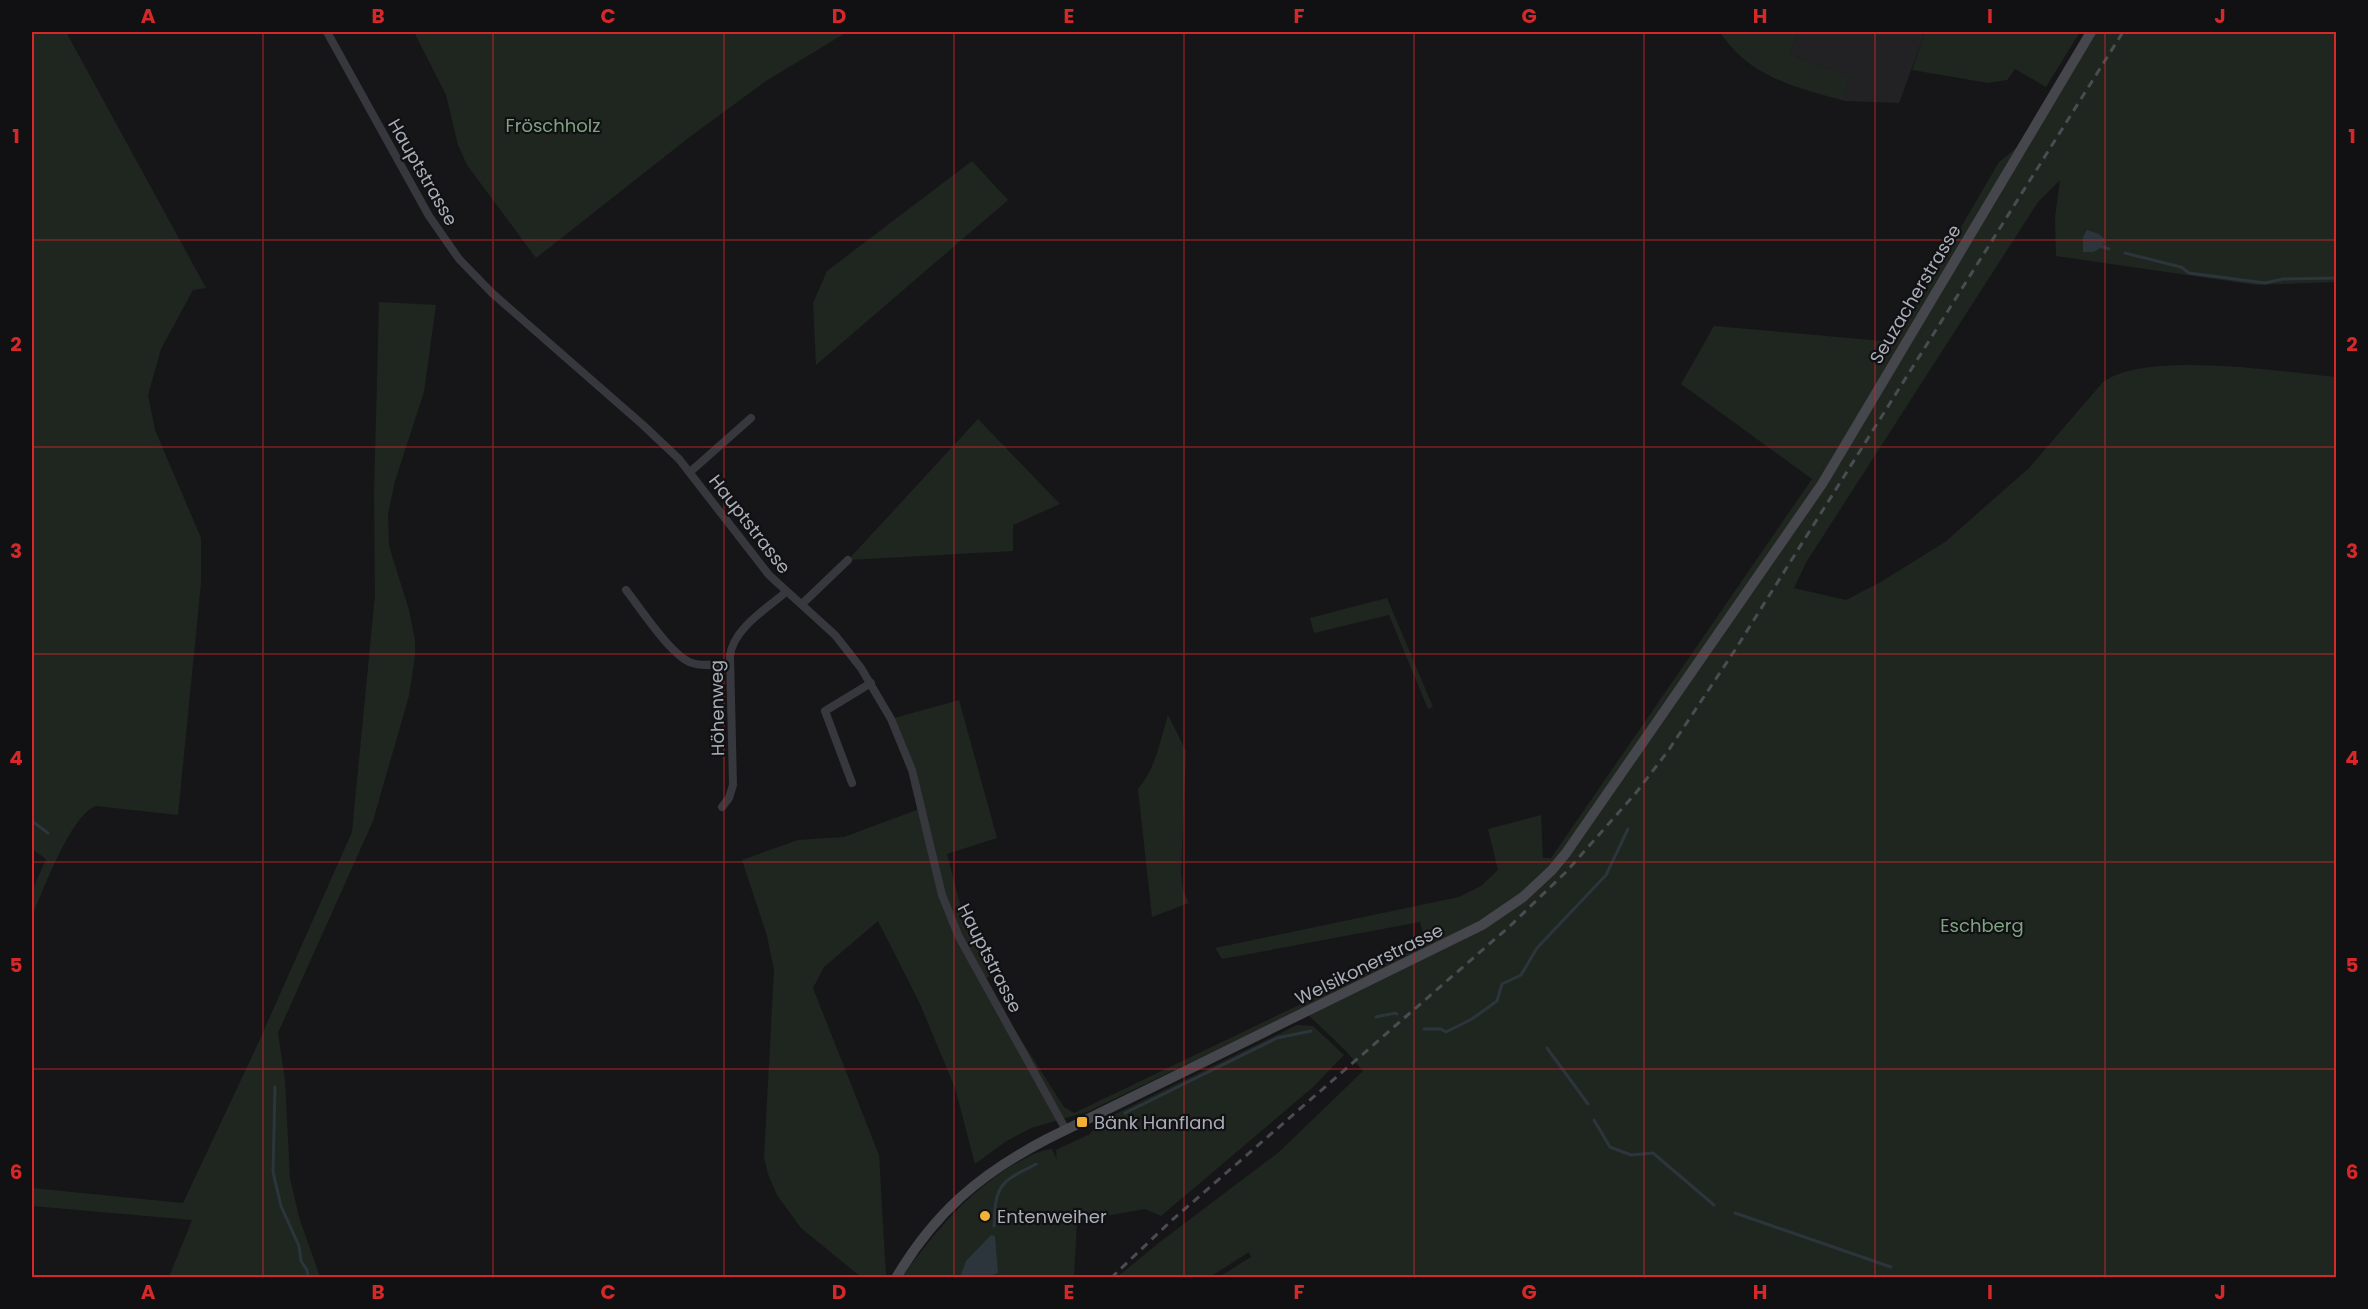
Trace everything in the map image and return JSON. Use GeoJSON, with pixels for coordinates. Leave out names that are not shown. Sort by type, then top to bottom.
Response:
{"type":"FeatureCollection","features":[{"type":"Feature","properties":{"kind":"main road","name":"Seuzacherstrasse"},"geometry":{"type":"LineString","coordinates":[[1762,570],[1822,484],[2091,32]]}},
{"type":"Feature","properties":{"kind":"main road","name":"Welsikonerstrasse"},"geometry":{"type":"LineString","coordinates":[[896,1278],[926,1233],[975,1184],[1019,1154],[1461,936],[1504,912],[1552,870],[1581,834],[1762,570]]}},
{"type":"Feature","properties":{"kind":"street","name":"Hauptstrasse"},"geometry":{"type":"LineString","coordinates":[[327,32],[429,216],[459,259],[492,293],[668,448],[690,472],[764,568],[786,592],[835,635],[871,683],[891,719],[912,770],[942,895],[959,937],[1066,1130]]}},
{"type":"Feature","properties":{"kind":"street"},"geometry":{"type":"LineString","coordinates":[[690,472],[751,418]]}},
{"type":"Feature","properties":{"kind":"street"},"geometry":{"type":"LineString","coordinates":[[802,604],[848,560]]}},
{"type":"Feature","properties":{"kind":"street"},"geometry":{"type":"LineString","coordinates":[[626,590],[674,651],[685,660],[704,665],[730,663]]}},
{"type":"Feature","properties":{"kind":"street","name":"Höhenweg"},"geometry":{"type":"LineString","coordinates":[[722,807],[729,798],[734,785],[730,650],[735,640],[786,592]]}},
{"type":"Feature","properties":{"kind":"street"},"geometry":{"type":"LineString","coordinates":[[852,783],[825,711],[871,683]]}},
{"type":"Feature","properties":{"kind":"shaded area"},"geometry":{"type":"Polygon","coordinates":[[[1798,32],[1915,32],[1924,35],[1899,103],[1845,101],[1847,77],[1790,54],[1798,32]]]}},
{"type":"Feature","properties":{"kind":"shaded area"},"geometry":{"type":"Polygon","coordinates":[[[2087,230],[2105,239],[2103,247],[2093,252],[2083,252],[2083,237],[2087,230]]]}},
{"type":"Feature","properties":{"kind":"shaded area"},"geometry":{"type":"Polygon","coordinates":[[[991,1235],[995,1236],[998,1273],[987,1277],[960,1277],[966,1261],[991,1235]]]}},
{"type":"Feature","properties":{"kind":"green space"},"geometry":{"type":"Polygon","coordinates":[[[32,32],[66,32],[206,288],[193,290],[161,349],[148,395],[155,430],[201,538],[201,583],[178,815],[96,806],[87,812],[77,823],[59,855],[32,917],[32,891],[46,859],[32,849],[32,32]]]}},
{"type":"Feature","properties":{"kind":"green space","name":"Fröschholz"},"geometry":{"type":"Polygon","coordinates":[[[414,32],[847,32],[766,81],[691,136],[536,258],[467,165],[458,145],[446,95],[414,32]]]}},
{"type":"Feature","properties":{"kind":"green space"},"geometry":{"type":"Polygon","coordinates":[[[1720,32],[1798,32],[1790,54],[1848,77],[1845,101],[1792,85],[1760,70],[1732,48],[1720,32]]]}},
{"type":"Feature","properties":{"kind":"green space"},"geometry":{"type":"Polygon","coordinates":[[[1915,32],[2080,32],[2046,87],[2015,69],[2007,80],[1988,83],[1912,70],[1924,35],[1915,32]]]}},
{"type":"Feature","properties":{"kind":"green space","name":"Eschberg"},"geometry":{"type":"Polygon","coordinates":[[[2091,32],[2336,32],[2336,282],[2256,285],[2056,256],[2055,217],[2060,180],[2038,202],[1807,561],[1794,588],[1846,600],[1879,583],[1945,542],[2029,468],[2103,382],[2123,372],[2182,365],[2250,368],[2336,377],[2336,1277],[1219,1277],[1251,1257],[1249,1252],[1210,1277],[1117,1277],[1279,1152],[1363,1071],[1346,1051],[1302,1009],[1087,1112],[1031,1128],[1005,1142],[975,1164],[955,1088],[920,1004],[878,921],[824,967],[813,988],[879,1155],[886,1275],[890,1277],[861,1277],[801,1228],[777,1195],[764,1158],[774,970],[767,936],[742,860],[798,840],[844,837],[922,808],[891,719],[959,700],[997,838],[947,854],[960,904],[990,976],[983,980],[1064,1107],[1074,1113],[1426,944],[1420,922],[1222,959],[1215,948],[1459,897],[1481,886],[1498,870],[1488,829],[1541,815],[1543,858],[1551,858],[1812,479],[1681,384],[1714,326],[1894,342],[1999,162],[2026,140],[2091,32]]]}},
{"type":"Feature","properties":{"kind":"green space"},"geometry":{"type":"Polygon","coordinates":[[[972,161],[1008,200],[816,365],[813,303],[827,271],[972,161]]]}},
{"type":"Feature","properties":{"kind":"green space"},"geometry":{"type":"Polygon","coordinates":[[[379,302],[436,305],[424,392],[395,481],[388,514],[389,546],[409,610],[415,640],[415,656],[409,696],[373,821],[278,1033],[285,1080],[290,1178],[299,1217],[320,1277],[169,1277],[192,1220],[32,1206],[32,1188],[183,1203],[256,1048],[352,832],[375,595],[374,493],[379,302]]]}},
{"type":"Feature","properties":{"kind":"green space"},"geometry":{"type":"Polygon","coordinates":[[[978,419],[1060,504],[1013,525],[1013,551],[848,560],[978,419]]]}},
{"type":"Feature","properties":{"kind":"green space"},"geometry":{"type":"Polygon","coordinates":[[[1387,598],[1433,707],[1428,709],[1389,615],[1314,633],[1310,618],[1387,598]]]}},
{"type":"Feature","properties":{"kind":"green space"},"geometry":{"type":"Polygon","coordinates":[[[1168,715],[1186,751],[1181,873],[1183,890],[1189,903],[1152,917],[1138,789],[1153,763],[1168,715]]]}},
{"type":"Feature","properties":{"kind":"green space"},"geometry":{"type":"Polygon","coordinates":[[[1297,1025],[1313,1026],[1344,1055],[1312,1088],[1161,1216],[1145,1209],[1077,1221],[1074,1277],[899,1278],[940,1228],[967,1200],[1013,1165],[1037,1153],[1052,1149],[1057,1160],[1056,1150],[1090,1134],[1099,1122],[1297,1025]]]}},
{"type":"Feature","properties":{"kind":"waterway"},"geometry":{"type":"LineString","coordinates":[[2103,247],[2109,249]]}},
{"type":"Feature","properties":{"kind":"waterway"},"geometry":{"type":"LineString","coordinates":[[2125,253],[2181,267],[2189,273],[2265,283],[2283,279],[2336,278]]}},
{"type":"Feature","properties":{"kind":"waterway"},"geometry":{"type":"LineString","coordinates":[[32,821],[48,833]]}},
{"type":"Feature","properties":{"kind":"waterway"},"geometry":{"type":"LineString","coordinates":[[1424,1029],[1441,1029],[1446,1032],[1472,1019],[1497,1001],[1502,984],[1521,975],[1537,948],[1606,875],[1628,829]]}},
{"type":"Feature","properties":{"kind":"waterway"},"geometry":{"type":"LineString","coordinates":[[1376,1017],[1397,1014]]}},
{"type":"Feature","properties":{"kind":"waterway"},"geometry":{"type":"LineString","coordinates":[[1125,1113],[1277,1038],[1311,1031]]}},
{"type":"Feature","properties":{"kind":"waterway"},"geometry":{"type":"LineString","coordinates":[[1547,1048],[1588,1104]]}},
{"type":"Feature","properties":{"kind":"waterway"},"geometry":{"type":"LineString","coordinates":[[275,1087],[273,1172],[281,1206],[299,1246],[301,1261],[307,1270],[308,1278]]}},
{"type":"Feature","properties":{"kind":"waterway"},"geometry":{"type":"LineString","coordinates":[[1594,1120],[1610,1147],[1631,1155],[1653,1153],[1714,1205]]}},
{"type":"Feature","properties":{"kind":"waterway"},"geometry":{"type":"LineString","coordinates":[[994,1226],[995,1205],[1001,1187],[1011,1178],[1036,1164]]}},
{"type":"Feature","properties":{"kind":"waterway"},"geometry":{"type":"LineString","coordinates":[[1735,1213],[1891,1267]]}},
{"type":"Feature","properties":{"kind":"railway"},"geometry":{"type":"LineString","coordinates":[[1111,1278],[1171,1221],[1510,926],[1566,872],[1635,794],[1668,751],[1735,650],[2123,32]]}},
{"type":"Feature","properties":{"kind":"place","name":"Bänk Hanfland"},"geometry":{"type":"Point","coordinates":[1082,1122]}},
{"type":"Feature","properties":{"kind":"place","name":"Entenweiher"},"geometry":{"type":"Point","coordinates":[985,1216]}}]}
